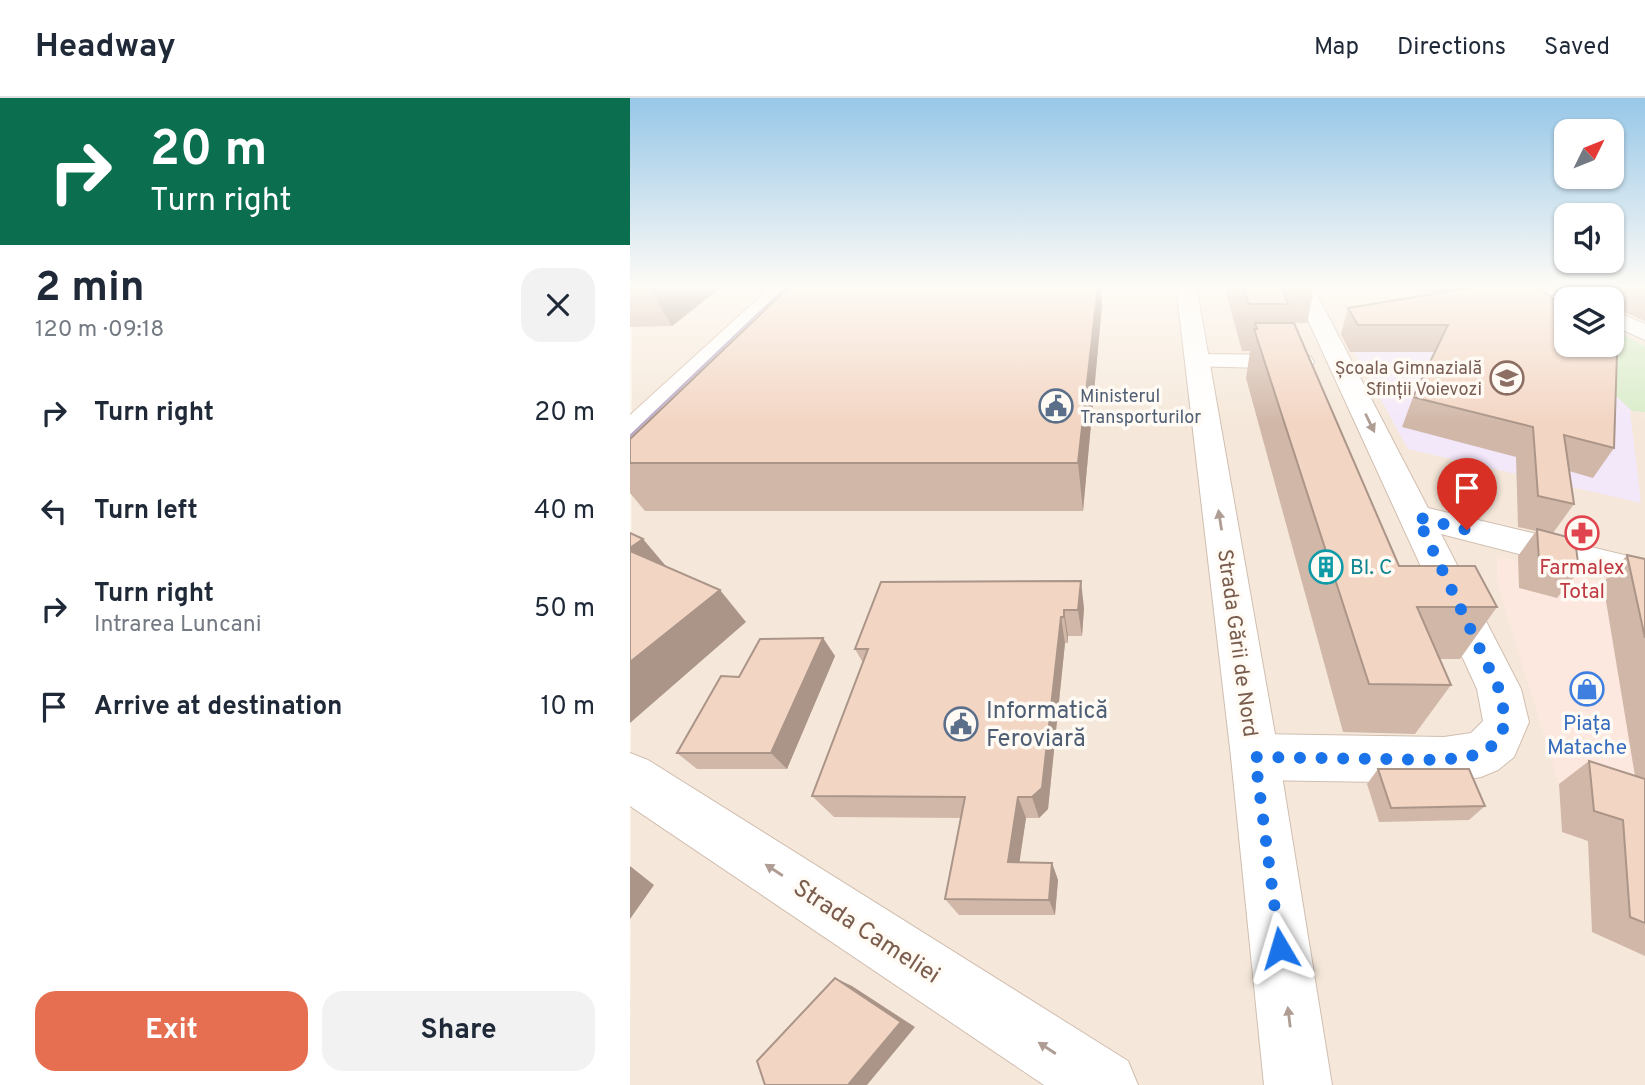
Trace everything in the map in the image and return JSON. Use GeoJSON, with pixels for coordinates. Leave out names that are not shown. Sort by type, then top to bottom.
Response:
{"type":"FeatureCollection","features":[{"type":"Feature","properties":{"kind":"street"},"geometry":{"type":"LineString","coordinates":[[630,430],[735,331]]}},
{"type":"Feature","properties":{"kind":"street","name":"Strada Gării de Nord"},"geometry":{"type":"LineString","coordinates":[[1193,331],[1199,388],[1255,757],[1298,1085]]}},
{"type":"Feature","properties":{"kind":"street"},"geometry":{"type":"LineString","coordinates":[[1255,757],[1444,760],[1481,754],[1497,742],[1506,722],[1499,689],[1325,331]]}},
{"type":"Feature","properties":{"kind":"street"},"geometry":{"type":"LineString","coordinates":[[1198,362],[1339,362]]}},
{"type":"Feature","properties":{"kind":"street"},"geometry":{"type":"LineString","coordinates":[[1417,517],[1645,573]]}},
{"type":"Feature","properties":{"kind":"street","name":"Strada Cameliei"},"geometry":{"type":"LineString","coordinates":[[630,777],[1104,1085]]}},
{"type":"Feature","properties":{"kind":"shaded area"},"geometry":{"type":"Polygon","coordinates":[[[632,331],[1554,331],[1554,357],[1624,357],[1624,331],[1645,331],[1645,1085],[630,1085],[632,331]]]}},
{"type":"Feature","properties":{"kind":"shaded area","name":"Școala Gimnazială Sfinții Voievozi"},"geometry":{"type":"Polygon","coordinates":[[[1343,331],[1554,331],[1554,357],[1624,357],[1624,335],[1645,346],[1645,412],[1630,411],[1641,503],[1408,449],[1343,331]]]}},
{"type":"Feature","properties":{"kind":"shaded area","name":"Piața Matache"},"geometry":{"type":"Polygon","coordinates":[[[1497,556],[1645,593],[1645,861],[1562,832],[1559,784],[1497,582],[1497,556]]]}},
{"type":"Feature","properties":{"kind":"green space"},"geometry":{"type":"Polygon","coordinates":[[[1624,335],[1645,346],[1645,412],[1632,411],[1575,357],[1624,357],[1624,335]]]}},
{"type":"Feature","properties":{"kind":"building"},"geometry":{"type":"Polygon","coordinates":[[[743,331],[1093,331],[1078,463],[630,463],[630,439],[743,331]]]}},
{"type":"Feature","properties":{"kind":"building"},"geometry":{"type":"Polygon","coordinates":[[[1255,331],[1297,331],[1399,566],[1475,566],[1497,607],[1417,607],[1451,685],[1369,684],[1255,331]]]}},
{"type":"Feature","properties":{"kind":"building"},"geometry":{"type":"Polygon","coordinates":[[[1445,331],[1554,331],[1554,357],[1617,357],[1614,448],[1564,435],[1574,504],[1538,496],[1533,427],[1413,397],[1445,331]]]}},
{"type":"Feature","properties":{"kind":"building"},"geometry":{"type":"Polygon","coordinates":[[[1537,529],[1575,539],[1579,571],[1539,561],[1537,529]]]}},
{"type":"Feature","properties":{"kind":"building"},"geometry":{"type":"Polygon","coordinates":[[[630,533],[643,539],[630,548],[630,533]]]}},
{"type":"Feature","properties":{"kind":"building"},"geometry":{"type":"Polygon","coordinates":[[[630,551],[720,590],[630,662],[630,551]]]}},
{"type":"Feature","properties":{"kind":"building"},"geometry":{"type":"Polygon","coordinates":[[[1627,555],[1645,559],[1645,638],[1627,555]]]}},
{"type":"Feature","properties":{"kind":"building","name":"Informatică Feroviară"},"geometry":{"type":"Polygon","coordinates":[[[1081,581],[1078,610],[1064,610],[1064,617],[1061,617],[1042,788],[1032,797],[1018,797],[1008,862],[1052,863],[1049,900],[945,899],[965,797],[812,796],[868,649],[855,649],[881,582],[1081,581]]]}},
{"type":"Feature","properties":{"kind":"building"},"geometry":{"type":"Polygon","coordinates":[[[823,638],[771,753],[677,753],[721,676],[739,677],[760,639],[823,638]]]}},
{"type":"Feature","properties":{"kind":"building"},"geometry":{"type":"Polygon","coordinates":[[[1589,761],[1645,779],[1645,923],[1630,917],[1623,820],[1594,811],[1589,761]]]}},
{"type":"Feature","properties":{"kind":"building"},"geometry":{"type":"Polygon","coordinates":[[[1378,769],[1469,769],[1485,806],[1391,808],[1378,769]]]}},
{"type":"Feature","properties":{"kind":"building"},"geometry":{"type":"Polygon","coordinates":[[[835,978],[901,1022],[848,1085],[765,1085],[757,1061],[835,978]]]}},
{"type":"Feature","properties":{"kind":"tram line"},"geometry":{"type":"LineString","coordinates":[[630,436],[740,331]]}},
{"type":"Feature","properties":{"kind":"place","name":"Școala Gimnazială Sfinții Voievozi"},"geometry":{"type":"Point","coordinates":[1507,378]}},
{"type":"Feature","properties":{"kind":"place","name":"Ministerul Transporturilor"},"geometry":{"type":"Point","coordinates":[1056,406]}},
{"type":"Feature","properties":{"kind":"place","name":"Farmalex Total"},"geometry":{"type":"Point","coordinates":[1582,533]}},
{"type":"Feature","properties":{"kind":"place","name":"Bl. C"},"geometry":{"type":"Point","coordinates":[1326,567]}},
{"type":"Feature","properties":{"kind":"place","name":"Piața Matache"},"geometry":{"type":"Point","coordinates":[1587,689]}},
{"type":"Feature","properties":{"kind":"place","name":"Informatică Feroviară"},"geometry":{"type":"Point","coordinates":[961,724]}},
{"type":"Feature","properties":{"kind":"route"},"geometry":{"type":"LineString","coordinates":[[1280,948],[1255,757],[1444,760],[1481,754],[1497,742],[1506,722],[1499,689],[1417,517],[1467,530]]}}]}
